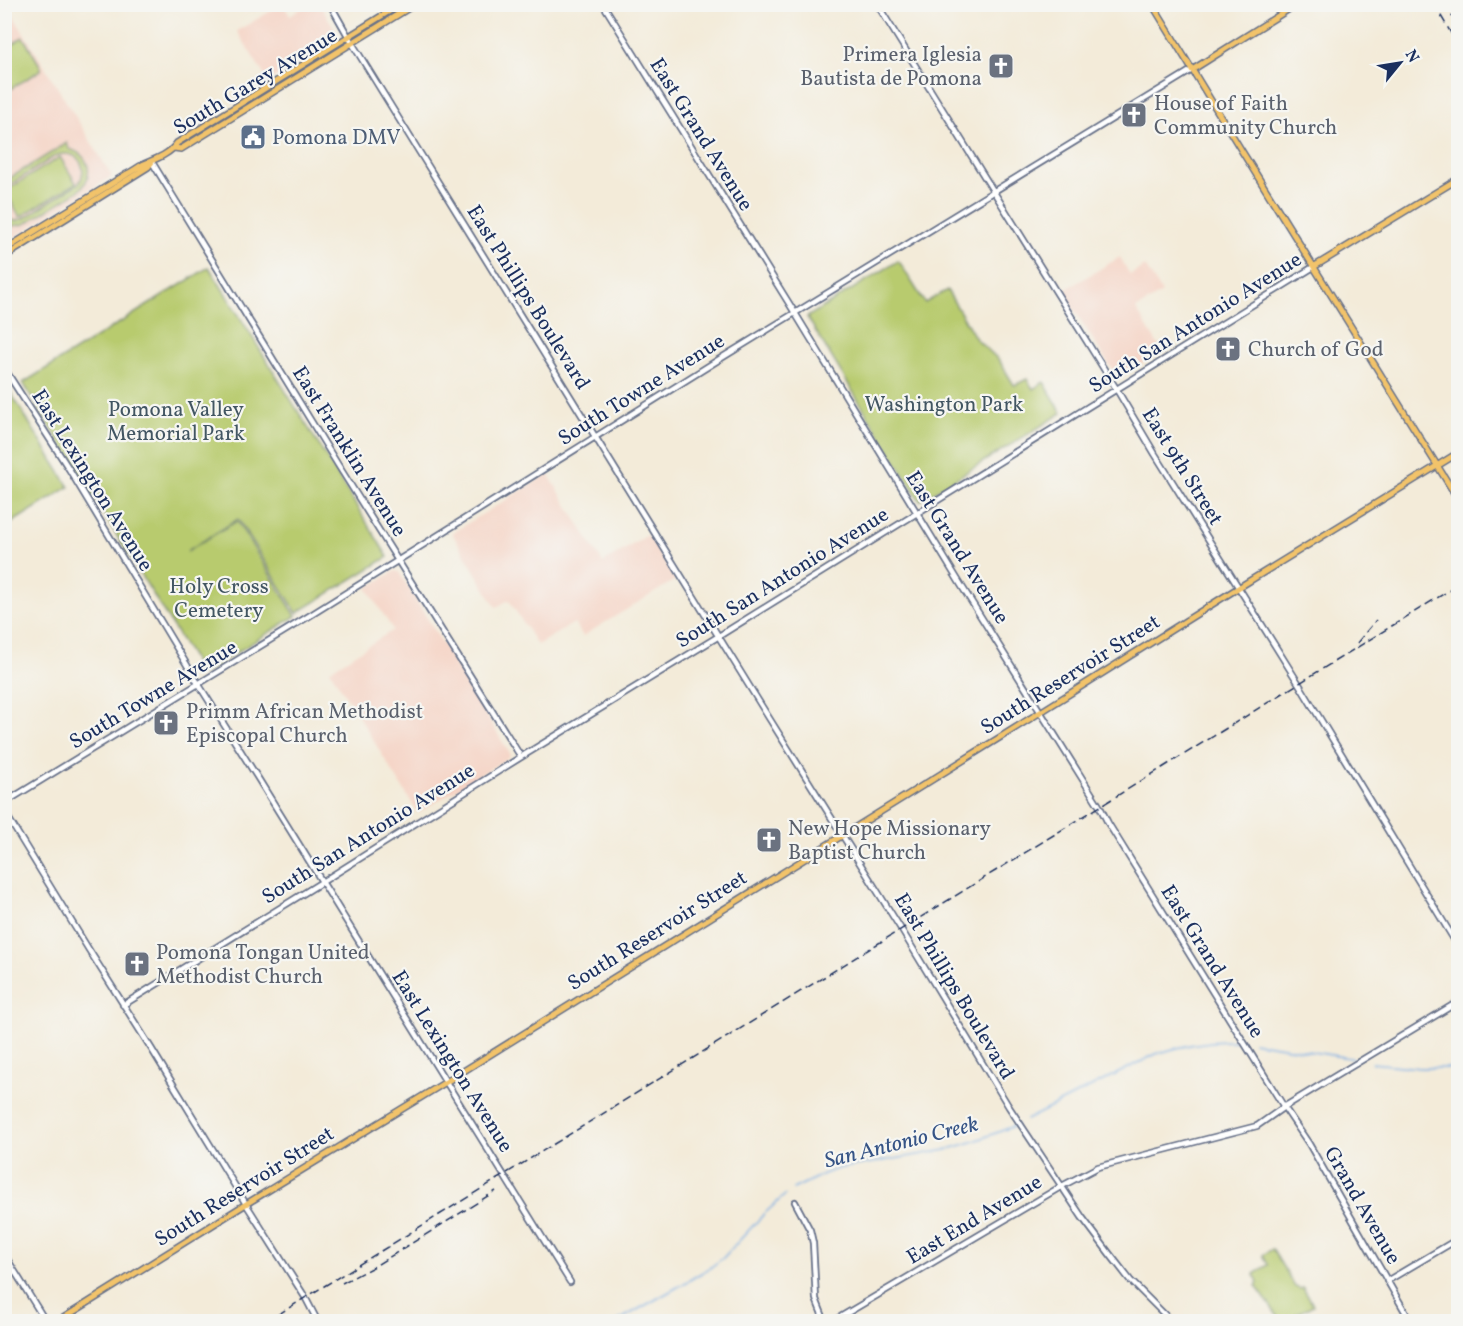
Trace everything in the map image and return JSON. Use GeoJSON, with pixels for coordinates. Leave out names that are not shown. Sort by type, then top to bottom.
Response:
{"type":"FeatureCollection","features":[{"type":"Feature","properties":{"kind":"main road","name":"South Garey Avenue"},"geometry":{"type":"LineString","coordinates":[[4,250],[127,174],[152,162],[174,148],[177,143],[402,4]]}},
{"type":"Feature","properties":{"kind":"main road","name":"South Garey Avenue"},"geometry":{"type":"LineString","coordinates":[[174,148],[181,149],[416,4]]}},
{"type":"Feature","properties":{"kind":"main road"},"geometry":{"type":"LineString","coordinates":[[1152,4],[1458,499]]}},
{"type":"Feature","properties":{"kind":"main road","name":"South Towne Avenue"},"geometry":{"type":"LineString","coordinates":[[1192,70],[1297,4]]}},
{"type":"Feature","properties":{"kind":"main road"},"geometry":{"type":"LineString","coordinates":[[384,24],[384,20],[391,15],[390,11]]}},
{"type":"Feature","properties":{"kind":"main road","name":"South Garey Avenue"},"geometry":{"type":"LineString","coordinates":[[4,257],[148,167],[152,162]]}},
{"type":"Feature","properties":{"kind":"main road","name":"South San Antonio Avenue"},"geometry":{"type":"LineString","coordinates":[[1315,267],[1458,179]]}},
{"type":"Feature","properties":{"kind":"main road","name":"South Reservoir Street"},"geometry":{"type":"LineString","coordinates":[[57,1322],[1458,453]]}},
{"type":"Feature","properties":{"kind":"street","name":"East Phillips Boulevard"},"geometry":{"type":"LineString","coordinates":[[330,4],[1009,1107],[1089,1226],[1124,1272],[1172,1322]]}},
{"type":"Feature","properties":{"kind":"street","name":"East Grand Avenue"},"geometry":{"type":"LineString","coordinates":[[603,4],[1284,1107]]}},
{"type":"Feature","properties":{"kind":"street","name":"East 9th Street"},"geometry":{"type":"LineString","coordinates":[[877,4],[1299,684],[1458,946]]}},
{"type":"Feature","properties":{"kind":"street","name":"South Towne Avenue"},"geometry":{"type":"LineString","coordinates":[[4,803],[199,685],[795,313],[1192,70]]}},
{"type":"Feature","properties":{"kind":"street","name":"East Franklin Avenue"},"geometry":{"type":"LineString","coordinates":[[152,162],[520,757]]}},
{"type":"Feature","properties":{"kind":"street","name":"South San Antonio Avenue"},"geometry":{"type":"LineString","coordinates":[[123,1005],[520,757],[1315,267]]}},
{"type":"Feature","properties":{"kind":"street","name":"East Lexington Avenue"},"geometry":{"type":"LineString","coordinates":[[4,368],[69,469],[199,685],[570,1282]]}},
{"type":"Feature","properties":{"kind":"street"},"geometry":{"type":"LineString","coordinates":[[4,811],[123,1005],[152,1048],[305,1297],[318,1322]]}},
{"type":"Feature","properties":{"kind":"street","name":"East End Avenue"},"geometry":{"type":"LineString","coordinates":[[832,1322],[1098,1167],[1257,1126],[1284,1107],[1458,1002]]}},
{"type":"Feature","properties":{"kind":"street","name":"Grand Avenue"},"geometry":{"type":"LineString","coordinates":[[1284,1107],[1309,1144],[1411,1322]]}},
{"type":"Feature","properties":{"kind":"street"},"geometry":{"type":"LineString","coordinates":[[795,1202],[810,1230],[813,1243],[816,1299],[825,1322]]}},
{"type":"Feature","properties":{"kind":"street"},"geometry":{"type":"LineString","coordinates":[[1387,1281],[1458,1239]]}},
{"type":"Feature","properties":{"kind":"street"},"geometry":{"type":"LineString","coordinates":[[4,1254],[46,1322]]}},
{"type":"Feature","properties":{"kind":"shaded area"},"geometry":{"type":"Polygon","coordinates":[[[6,4],[112,176],[5,243],[4,5],[6,4]]]}},
{"type":"Feature","properties":{"kind":"shaded area"},"geometry":{"type":"Polygon","coordinates":[[[319,4],[338,34],[337,38],[268,81],[237,31],[281,5],[290,15],[307,5],[319,4]]]}},
{"type":"Feature","properties":{"kind":"shaded area"},"geometry":{"type":"Polygon","coordinates":[[[1120,257],[1130,275],[1145,266],[1162,293],[1136,309],[1162,351],[1117,378],[1065,295],[1065,290],[1120,257]]]}},
{"type":"Feature","properties":{"kind":"shaded area"},"geometry":{"type":"Polygon","coordinates":[[[548,474],[603,563],[648,535],[675,580],[583,636],[574,623],[537,645],[509,600],[496,607],[452,533],[548,474]]]}},
{"type":"Feature","properties":{"kind":"shaded area"},"geometry":{"type":"Polygon","coordinates":[[[395,571],[399,572],[510,754],[509,757],[418,813],[330,670],[393,630],[367,588],[395,571]]]}},
{"type":"Feature","properties":{"kind":"green space"},"geometry":{"type":"Polygon","coordinates":[[[23,37],[41,70],[9,90],[4,76],[6,54],[13,44],[23,37]]]}},
{"type":"Feature","properties":{"kind":"green space"},"geometry":{"type":"Polygon","coordinates":[[[67,143],[69,149],[82,156],[86,162],[88,174],[83,186],[25,224],[14,226],[5,224],[5,217],[14,221],[23,219],[79,183],[83,170],[82,164],[74,156],[62,154],[55,156],[5,188],[5,181],[67,143]]]}},
{"type":"Feature","properties":{"kind":"green space"},"geometry":{"type":"Polygon","coordinates":[[[60,157],[76,183],[20,217],[5,191],[60,157]]]}},
{"type":"Feature","properties":{"kind":"green space","name":"Washington Park"},"geometry":{"type":"Polygon","coordinates":[[[898,261],[925,303],[947,290],[976,339],[999,360],[1014,385],[1027,379],[1033,389],[1044,382],[1062,413],[920,501],[807,317],[898,261]]]}},
{"type":"Feature","properties":{"kind":"green space","name":"Pomona Valley Memorial Park"},"geometry":{"type":"Polygon","coordinates":[[[209,267],[388,557],[297,613],[238,519],[187,551],[237,521],[296,616],[202,674],[23,383],[209,267]]]}},
{"type":"Feature","properties":{"kind":"green space"},"geometry":{"type":"Polygon","coordinates":[[[4,382],[69,487],[5,527],[4,527],[4,382]]]}},
{"type":"Feature","properties":{"kind":"green space"},"geometry":{"type":"Polygon","coordinates":[[[1272,1249],[1295,1287],[1303,1288],[1313,1305],[1284,1321],[1281,1321],[1256,1286],[1258,1283],[1254,1274],[1268,1265],[1263,1255],[1272,1249]]]}},
{"type":"Feature","properties":{"kind":"waterway","name":"San Antonio Creek"},"geometry":{"type":"LineString","coordinates":[[1026,1120],[1156,1054],[1196,1044],[1237,1041]]}},
{"type":"Feature","properties":{"kind":"waterway","name":"San Antonio Creek"},"geometry":{"type":"LineString","coordinates":[[1253,1042],[1355,1059]]}},
{"type":"Feature","properties":{"kind":"waterway","name":"San Antonio Creek"},"geometry":{"type":"LineString","coordinates":[[1372,1063],[1420,1068],[1458,1068]]}},
{"type":"Feature","properties":{"kind":"waterway","name":"San Antonio Creek"},"geometry":{"type":"LineString","coordinates":[[793,1189],[837,1169],[946,1150],[1017,1125]]}},
{"type":"Feature","properties":{"kind":"waterway","name":"San Antonio Creek"},"geometry":{"type":"LineString","coordinates":[[616,1322],[723,1258],[785,1195]]}},
{"type":"Feature","properties":{"kind":"railway"},"geometry":{"type":"LineString","coordinates":[[1434,4],[1458,45]]}},
{"type":"Feature","properties":{"kind":"railway"},"geometry":{"type":"LineString","coordinates":[[1445,4],[1458,27]]}},
{"type":"Feature","properties":{"kind":"railway"},"geometry":{"type":"LineString","coordinates":[[266,1322],[1458,585]]}},
{"type":"Feature","properties":{"kind":"railway"},"geometry":{"type":"LineString","coordinates":[[1357,643],[1376,620]]}},
{"type":"Feature","properties":{"kind":"railway"},"geometry":{"type":"LineString","coordinates":[[342,1283],[375,1266],[496,1191]]}},
{"type":"Feature","properties":{"kind":"place","name":"Primera Iglesia Bautista de Pomona"},"geometry":{"type":"Point","coordinates":[1001,66]}},
{"type":"Feature","properties":{"kind":"place","name":"House of Faith Community Church"},"geometry":{"type":"Point","coordinates":[1134,115]}},
{"type":"Feature","properties":{"kind":"place","name":"Pomona DMV"},"geometry":{"type":"Point","coordinates":[253,137]}},
{"type":"Feature","properties":{"kind":"place","name":"Church of God"},"geometry":{"type":"Point","coordinates":[1228,349]}},
{"type":"Feature","properties":{"kind":"place","name":"Primm African Methodist Episcopal Church"},"geometry":{"type":"Point","coordinates":[166,723]}},
{"type":"Feature","properties":{"kind":"place","name":"New Hope Missionary Baptist Church"},"geometry":{"type":"Point","coordinates":[769,840]}},
{"type":"Feature","properties":{"kind":"place","name":"Pomona Tongan United Methodist Church"},"geometry":{"type":"Point","coordinates":[137,964]}},
{"type":"Feature","properties":{"kind":"park label","name":"Holy Cross Cemetery"},"geometry":{"type":"Point","coordinates":[219,598]}}]}
